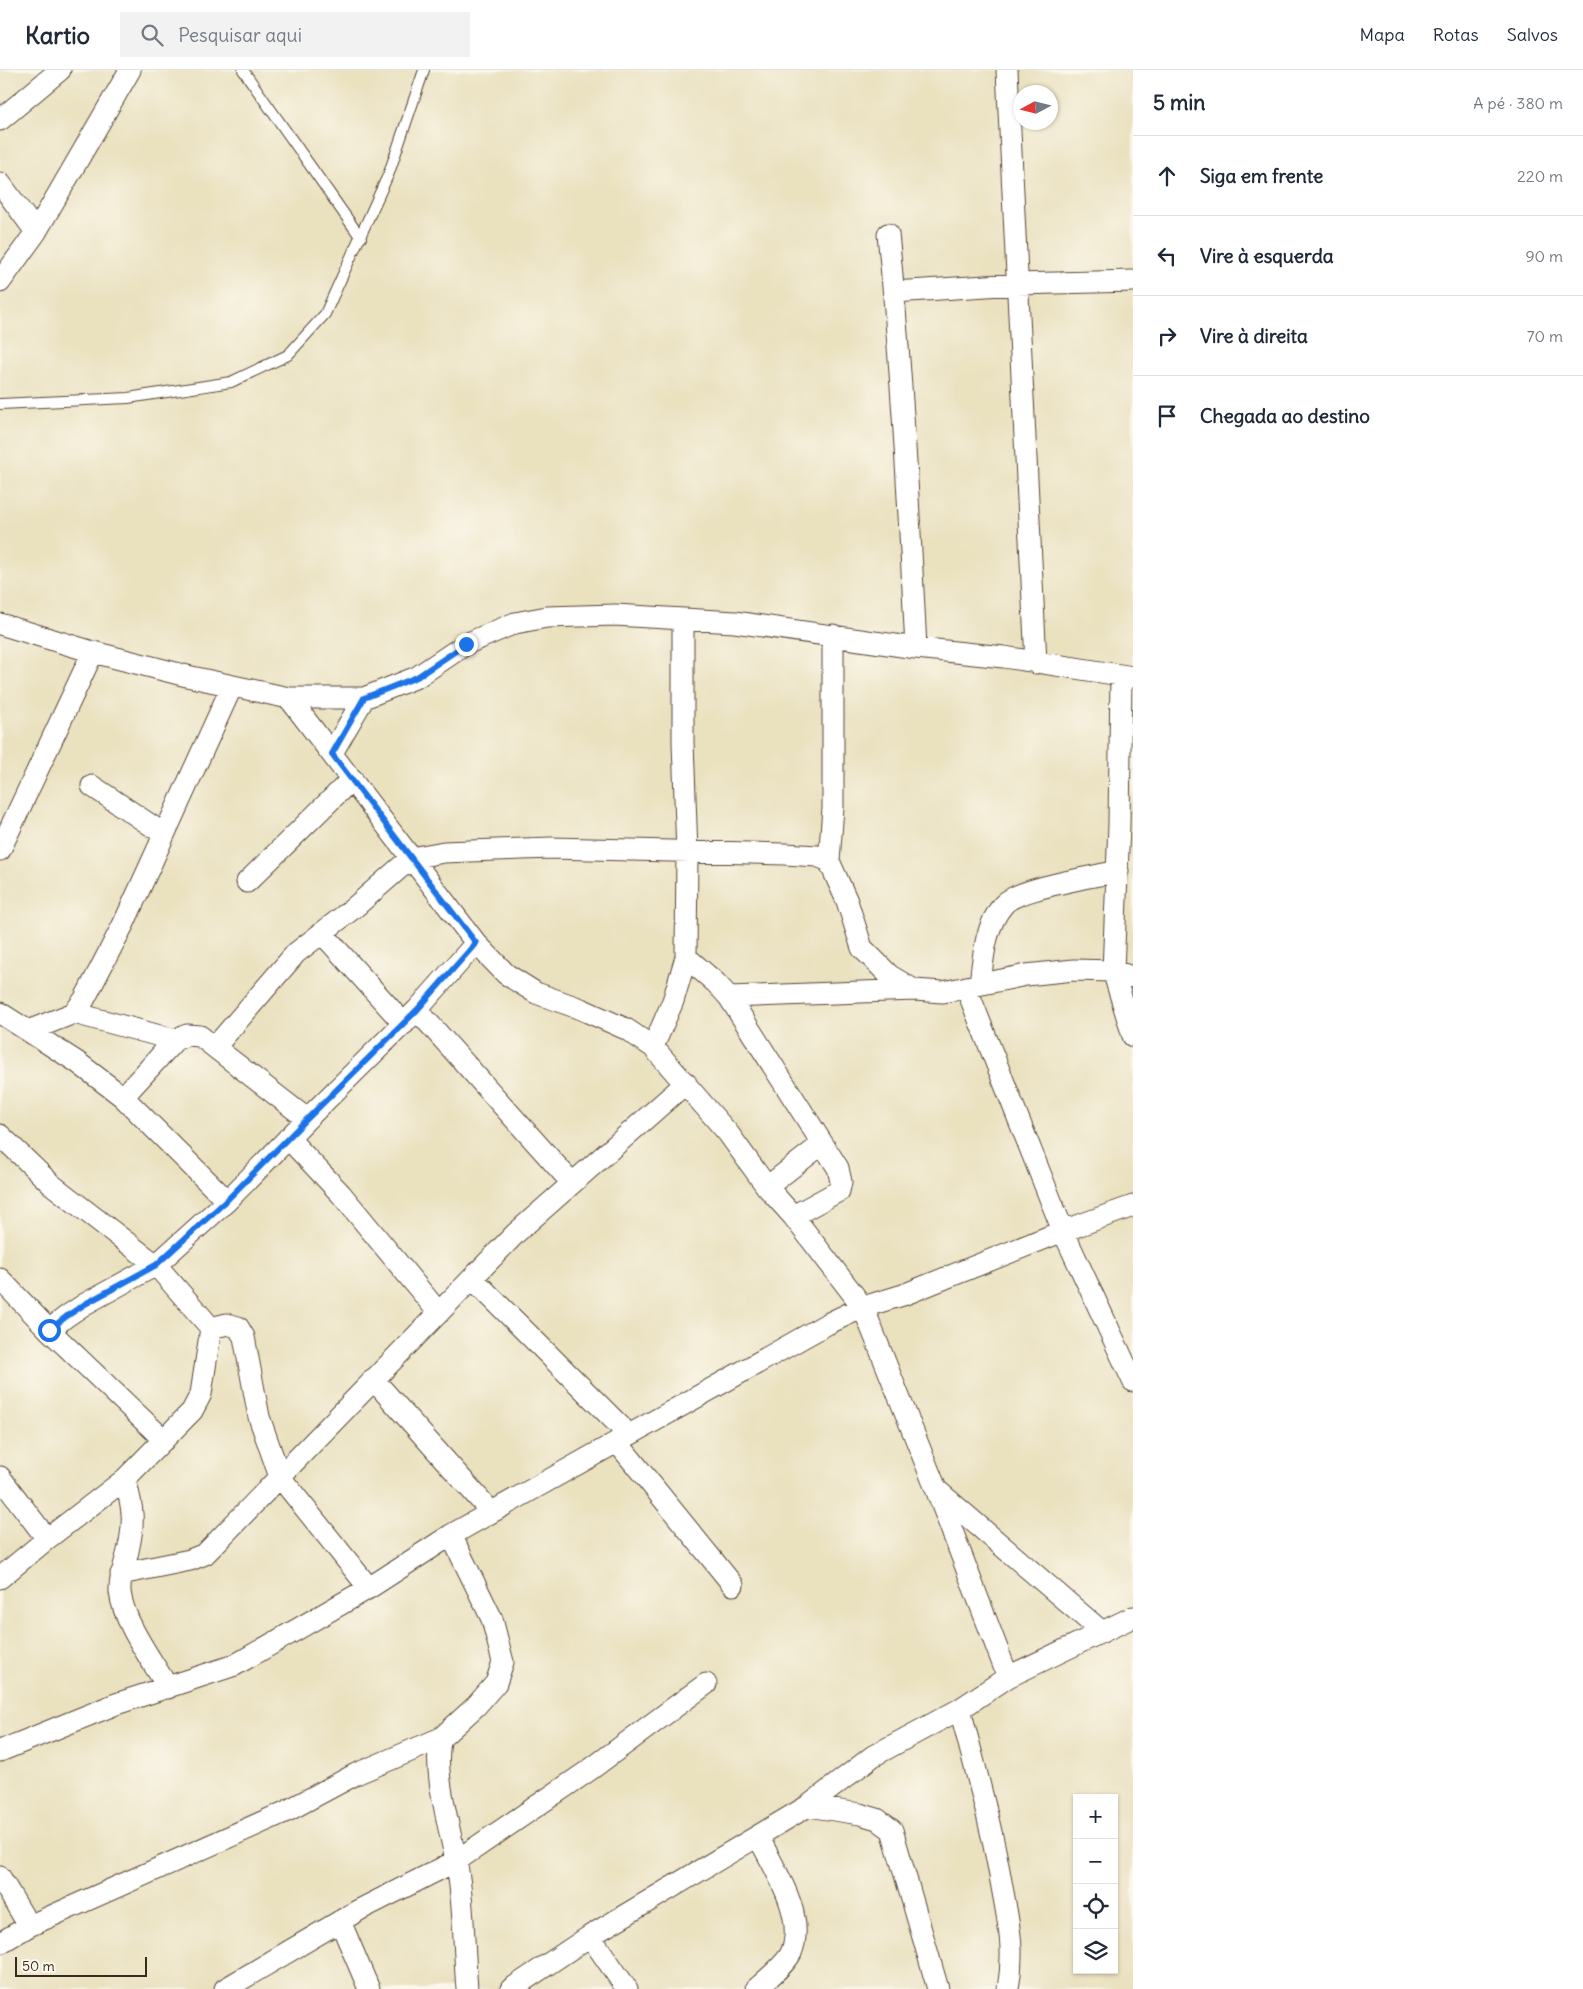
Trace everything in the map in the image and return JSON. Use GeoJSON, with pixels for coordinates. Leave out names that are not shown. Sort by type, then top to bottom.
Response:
{"type":"FeatureCollection","features":[{"type":"Feature","properties":{"kind":"street"},"geometry":{"type":"LineString","coordinates":[[0,120],[60,70]]}},
{"type":"Feature","properties":{"kind":"street"},"geometry":{"type":"LineString","coordinates":[[0,282],[36,232],[130,70]]}},
{"type":"Feature","properties":{"kind":"street"},"geometry":{"type":"LineString","coordinates":[[1007,70],[1036,663]]}},
{"type":"Feature","properties":{"kind":"street"},"geometry":{"type":"LineString","coordinates":[[0,183],[36,232]]}},
{"type":"Feature","properties":{"kind":"street"},"geometry":{"type":"LineString","coordinates":[[888,234],[894,292],[916,648]]}},
{"type":"Feature","properties":{"kind":"street"},"geometry":{"type":"LineString","coordinates":[[894,292],[1017,284],[1133,281]]}},
{"type":"Feature","properties":{"kind":"street"},"geometry":{"type":"LineString","coordinates":[[0,624],[93,652],[289,698],[364,698],[417,677],[466,644],[515,623],[547,617],[605,615],[735,622],[916,648],[1004,657],[1127,676],[1118,871],[1123,974],[1133,1036]]}},
{"type":"Feature","properties":{"kind":"street"},"geometry":{"type":"LineString","coordinates":[[653,1047],[674,1001],[686,958],[687,853],[683,742],[683,619]]}},
{"type":"Feature","properties":{"kind":"street"},"geometry":{"type":"LineString","coordinates":[[832,636],[833,808],[829,861],[848,901],[862,948],[889,976],[914,990]]}},
{"type":"Feature","properties":{"kind":"street"},"geometry":{"type":"LineString","coordinates":[[0,850],[93,652]]}},
{"type":"Feature","properties":{"kind":"street"},"geometry":{"type":"LineString","coordinates":[[28,1031],[74,1013],[84,1000],[124,922],[232,686]]}},
{"type":"Feature","properties":{"kind":"street"},"geometry":{"type":"LineString","coordinates":[[289,698],[476,943],[506,974],[536,993],[581,1009],[626,1029],[653,1047],[686,1082],[728,1133],[767,1187],[793,1216],[863,1307],[936,1489],[1008,1677]]}},
{"type":"Feature","properties":{"kind":"street"},"geometry":{"type":"LineString","coordinates":[[332,754],[364,698]]}},
{"type":"Feature","properties":{"kind":"street"},"geometry":{"type":"LineString","coordinates":[[248,882],[352,779]]}},
{"type":"Feature","properties":{"kind":"street"},"geometry":{"type":"LineString","coordinates":[[92,786],[164,834]]}},
{"type":"Feature","properties":{"kind":"street"},"geometry":{"type":"LineString","coordinates":[[214,1047],[296,953],[323,934],[410,858],[444,852],[551,848],[687,853],[785,854],[817,856],[829,861]]}},
{"type":"Feature","properties":{"kind":"street"},"geometry":{"type":"LineString","coordinates":[[1118,871],[1019,894],[1004,903],[993,921],[973,986],[1063,1231],[1131,1370]]}},
{"type":"Feature","properties":{"kind":"street"},"geometry":{"type":"LineString","coordinates":[[323,934],[411,1017],[572,1183]]}},
{"type":"Feature","properties":{"kind":"street"},"geometry":{"type":"LineString","coordinates":[[49,1330],[85,1304],[156,1265],[226,1201],[411,1017],[476,943]]}},
{"type":"Feature","properties":{"kind":"street"},"geometry":{"type":"LineString","coordinates":[[686,958],[716,983],[729,997],[838,1168],[841,1182],[839,1191],[793,1216]]}},
{"type":"Feature","properties":{"kind":"street"},"geometry":{"type":"LineString","coordinates":[[729,997],[914,990],[943,992],[1026,974],[1074,970],[1123,974]]}},
{"type":"Feature","properties":{"kind":"street"},"geometry":{"type":"LineString","coordinates":[[0,1013],[77,1062],[123,1097],[226,1201]]}},
{"type":"Feature","properties":{"kind":"street"},"geometry":{"type":"LineString","coordinates":[[74,1013],[175,1040]]}},
{"type":"Feature","properties":{"kind":"street"},"geometry":{"type":"LineString","coordinates":[[123,1097],[175,1040],[187,1035],[200,1036],[307,1119]]}},
{"type":"Feature","properties":{"kind":"street"},"geometry":{"type":"LineString","coordinates":[[121,1574],[190,1560],[205,1554],[516,1233],[686,1082]]}},
{"type":"Feature","properties":{"kind":"street"},"geometry":{"type":"LineString","coordinates":[[0,1136],[51,1184],[156,1265],[211,1328],[201,1394],[192,1411],[126,1479],[47,1539],[0,1578]]}},
{"type":"Feature","properties":{"kind":"street"},"geometry":{"type":"LineString","coordinates":[[288,1138],[336,1187],[439,1313]]}},
{"type":"Feature","properties":{"kind":"street"},"geometry":{"type":"LineString","coordinates":[[767,1187],[822,1144]]}},
{"type":"Feature","properties":{"kind":"street"},"geometry":{"type":"LineString","coordinates":[[0,1751],[116,1704],[235,1665],[368,1588],[451,1535],[827,1324],[863,1307],[902,1295],[1063,1231],[1133,1206]]}},
{"type":"Feature","properties":{"kind":"street"},"geometry":{"type":"LineString","coordinates":[[0,1279],[49,1330],[164,1440]]}},
{"type":"Feature","properties":{"kind":"street"},"geometry":{"type":"LineString","coordinates":[[473,1279],[623,1439],[733,1585]]}},
{"type":"Feature","properties":{"kind":"street"},"geometry":{"type":"LineString","coordinates":[[211,1328],[228,1324],[238,1327],[244,1337],[259,1417],[280,1477],[368,1588]]}},
{"type":"Feature","properties":{"kind":"street"},"geometry":{"type":"LineString","coordinates":[[373,1379],[491,1512]]}},
{"type":"Feature","properties":{"kind":"street"},"geometry":{"type":"LineString","coordinates":[[0,1477],[47,1539]]}},
{"type":"Feature","properties":{"kind":"street"},"geometry":{"type":"LineString","coordinates":[[126,1479],[134,1508],[128,1551],[121,1574],[120,1590],[127,1618],[168,1688]]}},
{"type":"Feature","properties":{"kind":"street"},"geometry":{"type":"LineString","coordinates":[[936,1489],[1102,1632]]}},
{"type":"Feature","properties":{"kind":"street"},"geometry":{"type":"LineString","coordinates":[[0,1943],[29,1926],[287,1810],[356,1774],[441,1738],[476,1706],[496,1683],[503,1662],[492,1619],[451,1535]]}},
{"type":"Feature","properties":{"kind":"street"},"geometry":{"type":"LineString","coordinates":[[511,1989],[590,1936],[808,1806],[873,1756],[960,1709],[1008,1677],[1133,1617]]}},
{"type":"Feature","properties":{"kind":"street"},"geometry":{"type":"LineString","coordinates":[[225,1989],[340,1922],[456,1861],[591,1769],[706,1684]]}},
{"type":"Feature","properties":{"kind":"street"},"geometry":{"type":"LineString","coordinates":[[960,1709],[994,1838],[1012,1942],[1012,1966],[1008,1989]]}},
{"type":"Feature","properties":{"kind":"street"},"geometry":{"type":"LineString","coordinates":[[441,1738],[438,1748],[438,1760],[459,1878],[467,1989]]}},
{"type":"Feature","properties":{"kind":"street"},"geometry":{"type":"LineString","coordinates":[[808,1806],[860,1814],[877,1819],[892,1830],[938,1989]]}},
{"type":"Feature","properties":{"kind":"street"},"geometry":{"type":"LineString","coordinates":[[756,1989],[791,1955],[797,1929],[790,1900],[758,1836]]}},
{"type":"Feature","properties":{"kind":"street"},"geometry":{"type":"LineString","coordinates":[[0,1877],[29,1926]]}},
{"type":"Feature","properties":{"kind":"street"},"geometry":{"type":"LineString","coordinates":[[340,1922],[369,1989]]}},
{"type":"Feature","properties":{"kind":"street"},"geometry":{"type":"LineString","coordinates":[[590,1936],[627,1989]]}},
{"type":"Feature","properties":{"kind":"lane"},"geometry":{"type":"LineString","coordinates":[[242,70],[360,238]]}},
{"type":"Feature","properties":{"kind":"lane"},"geometry":{"type":"LineString","coordinates":[[0,404],[128,398],[231,382],[288,355],[325,314],[389,173],[424,70]]}},
{"type":"Feature","properties":{"kind":"route"},"geometry":{"type":"LineString","coordinates":[[49,1330],[85,1304],[156,1265],[226,1201],[417,1010],[476,943],[332,754],[364,698],[384,692],[417,677],[466,644]]}}]}
